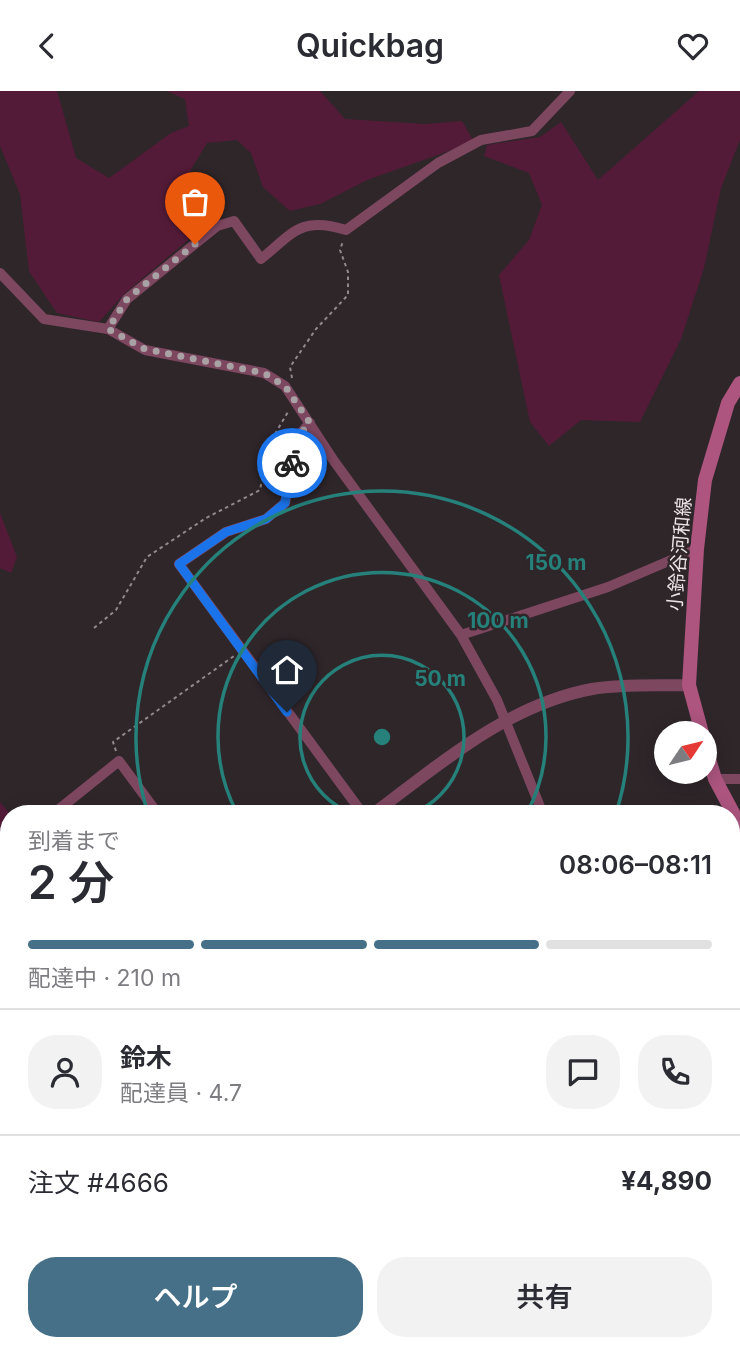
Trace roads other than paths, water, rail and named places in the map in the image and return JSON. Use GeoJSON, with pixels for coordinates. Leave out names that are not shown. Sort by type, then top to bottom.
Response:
{"type":"FeatureCollection","features":[{"type":"Feature","properties":{"kind":"main road","name":"小鈴谷河和線"},"geometry":{"type":"LineString","coordinates":[[699,721],[689,685],[696,549],[705,480],[728,403],[740,383]]}},
{"type":"Feature","properties":{"kind":"main road"},"geometry":{"type":"LineString","coordinates":[[718,784],[729,805]]}},
{"type":"Feature","properties":{"kind":"street"},"geometry":{"type":"LineString","coordinates":[[108,329],[127,299],[217,226],[234,221],[261,259],[302,225],[329,225],[346,230],[438,163],[459,151],[481,140],[532,131],[570,91]]}},
{"type":"Feature","properties":{"kind":"street"},"geometry":{"type":"LineString","coordinates":[[0,273],[44,319],[108,329],[145,349],[264,373],[285,386],[461,635],[506,720],[539,805]]}},
{"type":"Feature","properties":{"kind":"street"},"geometry":{"type":"LineString","coordinates":[[310,423],[298,436],[285,503],[266,519],[226,532],[179,564],[356,805]]}},
{"type":"Feature","properties":{"kind":"street"},"geometry":{"type":"LineString","coordinates":[[461,635],[608,587],[696,549]]}},
{"type":"Feature","properties":{"kind":"street"},"geometry":{"type":"LineString","coordinates":[[385,805],[468,743],[506,720],[552,699],[593,689],[689,685]]}},
{"type":"Feature","properties":{"kind":"street"},"geometry":{"type":"LineString","coordinates":[[63,805],[119,761],[151,805]]}},
{"type":"Feature","properties":{"kind":"street"},"geometry":{"type":"LineString","coordinates":[[718,779],[740,779]]}}]}
